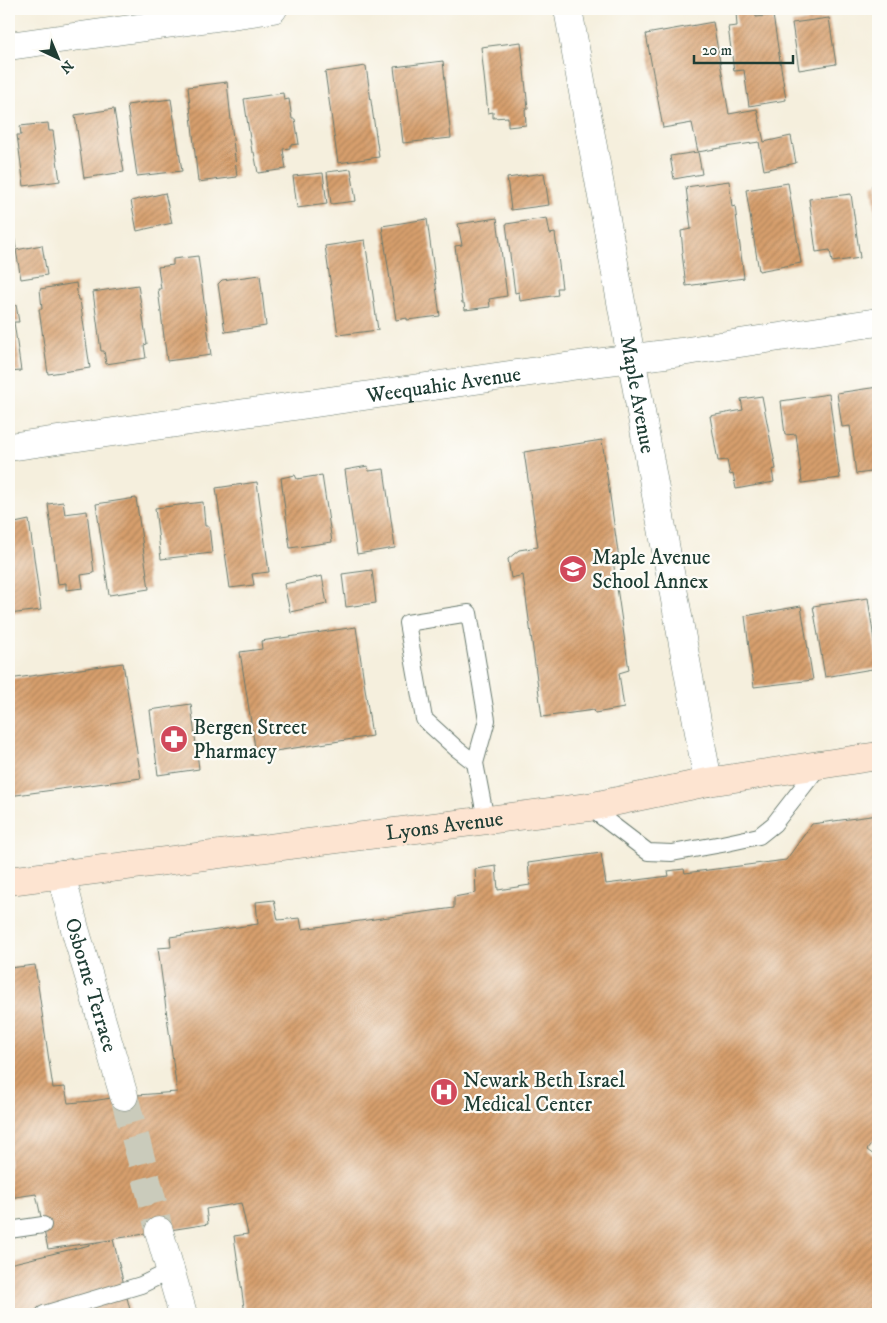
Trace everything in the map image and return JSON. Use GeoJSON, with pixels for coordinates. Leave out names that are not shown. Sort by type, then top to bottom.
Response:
{"type":"FeatureCollection","features":[{"type":"Feature","properties":{"kind":"main road","name":"Lyons Avenue"},"geometry":{"type":"LineString","coordinates":[[9,882],[589,807],[708,782],[878,756]]}},
{"type":"Feature","properties":{"kind":"street"},"geometry":{"type":"LineString","coordinates":[[9,46],[273,9]]}},
{"type":"Feature","properties":{"kind":"street","name":"Maple Avenue"},"geometry":{"type":"LineString","coordinates":[[568,9],[708,782]]}},
{"type":"Feature","properties":{"kind":"street","name":"Weequahic Avenue"},"geometry":{"type":"LineString","coordinates":[[9,447],[878,322]]}},
{"type":"Feature","properties":{"kind":"street","name":"Osborne Terrace"},"geometry":{"type":"LineString","coordinates":[[61,874],[74,929],[124,1096]]}},
{"type":"Feature","properties":{"kind":"street"},"geometry":{"type":"LineString","coordinates":[[159,1232],[183,1314]]}},
{"type":"Feature","properties":{"kind":"lane"},"geometry":{"type":"LineString","coordinates":[[475,763],[424,719],[407,623],[469,613],[487,720],[475,763],[486,820]]}},
{"type":"Feature","properties":{"kind":"lane"},"geometry":{"type":"LineString","coordinates":[[589,807],[648,852],[672,853],[722,844],[759,836],[774,824],[820,765]]}},
{"type":"Feature","properties":{"kind":"lane"},"geometry":{"type":"LineString","coordinates":[[9,1230],[43,1225]]}},
{"type":"Feature","properties":{"kind":"lane"},"geometry":{"type":"LineString","coordinates":[[44,1314],[141,1285],[170,1270]]}},
{"type":"Feature","properties":{"kind":"building"},"geometry":{"type":"Polygon","coordinates":[[[755,9],[756,17],[773,15],[786,100],[749,106],[744,70],[734,71],[728,27],[737,26],[736,12],[755,9]]]}},
{"type":"Feature","properties":{"kind":"building"},"geometry":{"type":"Polygon","coordinates":[[[829,18],[836,64],[799,70],[792,23],[829,18]]]}},
{"type":"Feature","properties":{"kind":"building"},"geometry":{"type":"Polygon","coordinates":[[[713,22],[729,114],[757,109],[764,142],[791,136],[796,163],[764,170],[759,142],[698,152],[692,123],[663,128],[646,34],[713,22]]]}},
{"type":"Feature","properties":{"kind":"building"},"geometry":{"type":"Polygon","coordinates":[[[521,42],[528,109],[525,109],[526,125],[508,127],[508,117],[493,118],[493,112],[488,113],[481,47],[521,42]]]}},
{"type":"Feature","properties":{"kind":"building"},"geometry":{"type":"Polygon","coordinates":[[[443,61],[451,138],[403,143],[394,67],[443,61]]]}},
{"type":"Feature","properties":{"kind":"building"},"geometry":{"type":"Polygon","coordinates":[[[366,66],[379,157],[338,163],[325,72],[366,66]]]}},
{"type":"Feature","properties":{"kind":"building"},"geometry":{"type":"Polygon","coordinates":[[[227,82],[237,177],[198,182],[188,87],[227,82]]]}},
{"type":"Feature","properties":{"kind":"building"},"geometry":{"type":"Polygon","coordinates":[[[283,93],[284,100],[289,99],[292,119],[295,119],[299,144],[290,145],[290,148],[283,149],[286,169],[258,173],[254,152],[252,152],[244,99],[283,93]]]}},
{"type":"Feature","properties":{"kind":"building"},"geometry":{"type":"Polygon","coordinates":[[[171,99],[182,171],[137,176],[127,105],[171,99]]]}},
{"type":"Feature","properties":{"kind":"building"},"geometry":{"type":"Polygon","coordinates":[[[114,109],[124,172],[84,178],[75,115],[114,109]]]}},
{"type":"Feature","properties":{"kind":"building"},"geometry":{"type":"Polygon","coordinates":[[[48,123],[49,131],[53,131],[60,181],[24,186],[17,135],[21,135],[20,126],[48,123]]]}},
{"type":"Feature","properties":{"kind":"building"},"geometry":{"type":"Polygon","coordinates":[[[698,152],[702,174],[674,179],[670,156],[698,152]]]}},
{"type":"Feature","properties":{"kind":"building"},"geometry":{"type":"Polygon","coordinates":[[[351,169],[356,201],[331,204],[327,172],[351,169]]]}},
{"type":"Feature","properties":{"kind":"building"},"geometry":{"type":"Polygon","coordinates":[[[323,173],[327,204],[297,208],[293,176],[323,173]]]}},
{"type":"Feature","properties":{"kind":"building"},"geometry":{"type":"Polygon","coordinates":[[[544,173],[549,205],[511,210],[507,178],[544,173]]]}},
{"type":"Feature","properties":{"kind":"building"},"geometry":{"type":"Polygon","coordinates":[[[729,181],[732,207],[735,206],[744,278],[686,286],[681,231],[691,229],[686,187],[729,181]]]}},
{"type":"Feature","properties":{"kind":"building"},"geometry":{"type":"Polygon","coordinates":[[[788,183],[801,263],[759,271],[746,190],[788,183]]]}},
{"type":"Feature","properties":{"kind":"building"},"geometry":{"type":"Polygon","coordinates":[[[878,184],[878,223],[877,223],[872,185],[878,184]]]}},
{"type":"Feature","properties":{"kind":"building"},"geometry":{"type":"Polygon","coordinates":[[[165,193],[172,223],[137,231],[131,201],[165,193]]]}},
{"type":"Feature","properties":{"kind":"building"},"geometry":{"type":"Polygon","coordinates":[[[851,194],[860,258],[832,262],[830,250],[816,252],[809,199],[851,194]]]}},
{"type":"Feature","properties":{"kind":"building"},"geometry":{"type":"Polygon","coordinates":[[[497,218],[507,296],[489,299],[490,307],[465,310],[464,303],[462,303],[455,246],[462,245],[458,224],[497,218]]]}},
{"type":"Feature","properties":{"kind":"building"},"geometry":{"type":"Polygon","coordinates":[[[547,218],[550,234],[555,233],[562,288],[557,288],[558,295],[520,301],[519,292],[515,293],[506,224],[547,218]]]}},
{"type":"Feature","properties":{"kind":"building"},"geometry":{"type":"Polygon","coordinates":[[[427,219],[440,316],[396,320],[382,226],[427,219]]]}},
{"type":"Feature","properties":{"kind":"building"},"geometry":{"type":"Polygon","coordinates":[[[12,222],[16,248],[9,250],[9,223],[12,222]]]}},
{"type":"Feature","properties":{"kind":"building"},"geometry":{"type":"Polygon","coordinates":[[[365,240],[378,330],[338,335],[325,246],[365,240]]]}},
{"type":"Feature","properties":{"kind":"building"},"geometry":{"type":"Polygon","coordinates":[[[42,245],[47,275],[21,279],[16,250],[42,245]]]}},
{"type":"Feature","properties":{"kind":"building"},"geometry":{"type":"Polygon","coordinates":[[[198,256],[211,355],[167,361],[158,289],[161,289],[158,267],[173,265],[173,259],[198,256]]]}},
{"type":"Feature","properties":{"kind":"building"},"geometry":{"type":"Polygon","coordinates":[[[260,275],[266,326],[225,332],[218,284],[222,280],[260,275]]]}},
{"type":"Feature","properties":{"kind":"building"},"geometry":{"type":"Polygon","coordinates":[[[76,283],[90,368],[48,374],[39,309],[42,309],[40,289],[76,283]]]}},
{"type":"Feature","properties":{"kind":"building"},"geometry":{"type":"Polygon","coordinates":[[[138,285],[147,344],[144,345],[146,358],[106,364],[104,351],[101,351],[93,292],[138,285]]]}},
{"type":"Feature","properties":{"kind":"building"},"geometry":{"type":"Polygon","coordinates":[[[16,305],[19,322],[14,322],[21,371],[9,372],[9,306],[16,305]]]}},
{"type":"Feature","properties":{"kind":"building"},"geometry":{"type":"Polygon","coordinates":[[[878,387],[878,471],[856,474],[850,426],[842,427],[837,393],[878,387]]]}},
{"type":"Feature","properties":{"kind":"building"},"geometry":{"type":"Polygon","coordinates":[[[829,394],[840,478],[802,483],[796,434],[785,435],[781,401],[829,394]]]}},
{"type":"Feature","properties":{"kind":"building"},"geometry":{"type":"Polygon","coordinates":[[[762,396],[776,469],[772,470],[774,482],[736,489],[733,474],[730,475],[727,460],[718,461],[710,416],[743,410],[741,399],[762,396]]]}},
{"type":"Feature","properties":{"kind":"building","name":"Maple Avenue School Annex"},"geometry":{"type":"Polygon","coordinates":[[[602,440],[619,559],[613,560],[629,670],[619,673],[624,708],[595,713],[594,710],[542,717],[523,575],[511,578],[508,559],[519,550],[538,547],[524,452],[602,440]]]}},
{"type":"Feature","properties":{"kind":"building"},"geometry":{"type":"Polygon","coordinates":[[[368,466],[369,471],[384,469],[395,548],[357,554],[345,470],[368,466]]]}},
{"type":"Feature","properties":{"kind":"building"},"geometry":{"type":"Polygon","coordinates":[[[295,475],[297,479],[322,475],[332,542],[290,548],[281,478],[295,475]]]}},
{"type":"Feature","properties":{"kind":"building"},"geometry":{"type":"Polygon","coordinates":[[[257,482],[269,572],[252,574],[254,585],[230,588],[216,488],[257,482]]]}},
{"type":"Feature","properties":{"kind":"building"},"geometry":{"type":"Polygon","coordinates":[[[136,498],[149,589],[109,595],[96,504],[136,498]]]}},
{"type":"Feature","properties":{"kind":"building"},"geometry":{"type":"Polygon","coordinates":[[[63,502],[65,514],[87,511],[94,573],[81,575],[83,588],[66,590],[66,583],[58,584],[48,504],[63,502]]]}},
{"type":"Feature","properties":{"kind":"building"},"geometry":{"type":"Polygon","coordinates":[[[203,502],[205,526],[209,526],[212,553],[161,559],[155,508],[203,502]]]}},
{"type":"Feature","properties":{"kind":"building"},"geometry":{"type":"Polygon","coordinates":[[[13,515],[15,523],[29,520],[41,610],[9,614],[9,516],[13,515]]]}},
{"type":"Feature","properties":{"kind":"building"},"geometry":{"type":"Polygon","coordinates":[[[372,570],[376,603],[346,607],[342,574],[372,570]]]}},
{"type":"Feature","properties":{"kind":"building"},"geometry":{"type":"Polygon","coordinates":[[[322,576],[327,604],[290,612],[284,584],[322,576]]]}},
{"type":"Feature","properties":{"kind":"building"},"geometry":{"type":"Polygon","coordinates":[[[868,598],[878,668],[825,677],[813,606],[868,598]]]}},
{"type":"Feature","properties":{"kind":"building"},"geometry":{"type":"Polygon","coordinates":[[[801,606],[813,680],[754,687],[745,616],[801,606]]]}},
{"type":"Feature","properties":{"kind":"building"},"geometry":{"type":"Polygon","coordinates":[[[356,627],[372,736],[256,754],[240,652],[262,649],[261,641],[356,627]]]}},
{"type":"Feature","properties":{"kind":"building"},"geometry":{"type":"Polygon","coordinates":[[[123,663],[141,778],[9,796],[9,679],[123,663]]]}},
{"type":"Feature","properties":{"kind":"building","name":"Bergen Street Pharmacy"},"geometry":{"type":"Polygon","coordinates":[[[191,704],[199,769],[158,775],[150,710],[191,704]]]}},
{"type":"Feature","properties":{"kind":"building","name":"Newark Beth Israel Medical Center"},"geometry":{"type":"Polygon","coordinates":[[[878,815],[878,1135],[867,1150],[878,1158],[878,1314],[245,1314],[234,1236],[248,1234],[241,1203],[206,1209],[208,1224],[113,1239],[131,1314],[9,1314],[9,1264],[111,1240],[48,1249],[36,1194],[9,1198],[9,968],[35,965],[53,1088],[65,1087],[68,1103],[177,1092],[158,948],[171,947],[170,937],[258,924],[256,902],[274,900],[278,920],[300,918],[302,929],[454,908],[454,897],[476,893],[475,869],[496,866],[498,890],[530,885],[528,863],[601,853],[606,884],[669,876],[668,871],[684,869],[685,873],[786,860],[812,824],[878,815]]]}},
{"type":"Feature","properties":{"kind":"tunnel"},"geometry":{"type":"LineString","coordinates":[[124,1096],[159,1231]]}},
{"type":"Feature","properties":{"kind":"place","name":"Maple Avenue School Annex"},"geometry":{"type":"Point","coordinates":[573,569]}},
{"type":"Feature","properties":{"kind":"place","name":"Bergen Street Pharmacy"},"geometry":{"type":"Point","coordinates":[174,739]}},
{"type":"Feature","properties":{"kind":"place","name":"Newark Beth Israel Medical Center"},"geometry":{"type":"Point","coordinates":[444,1092]}}]}
